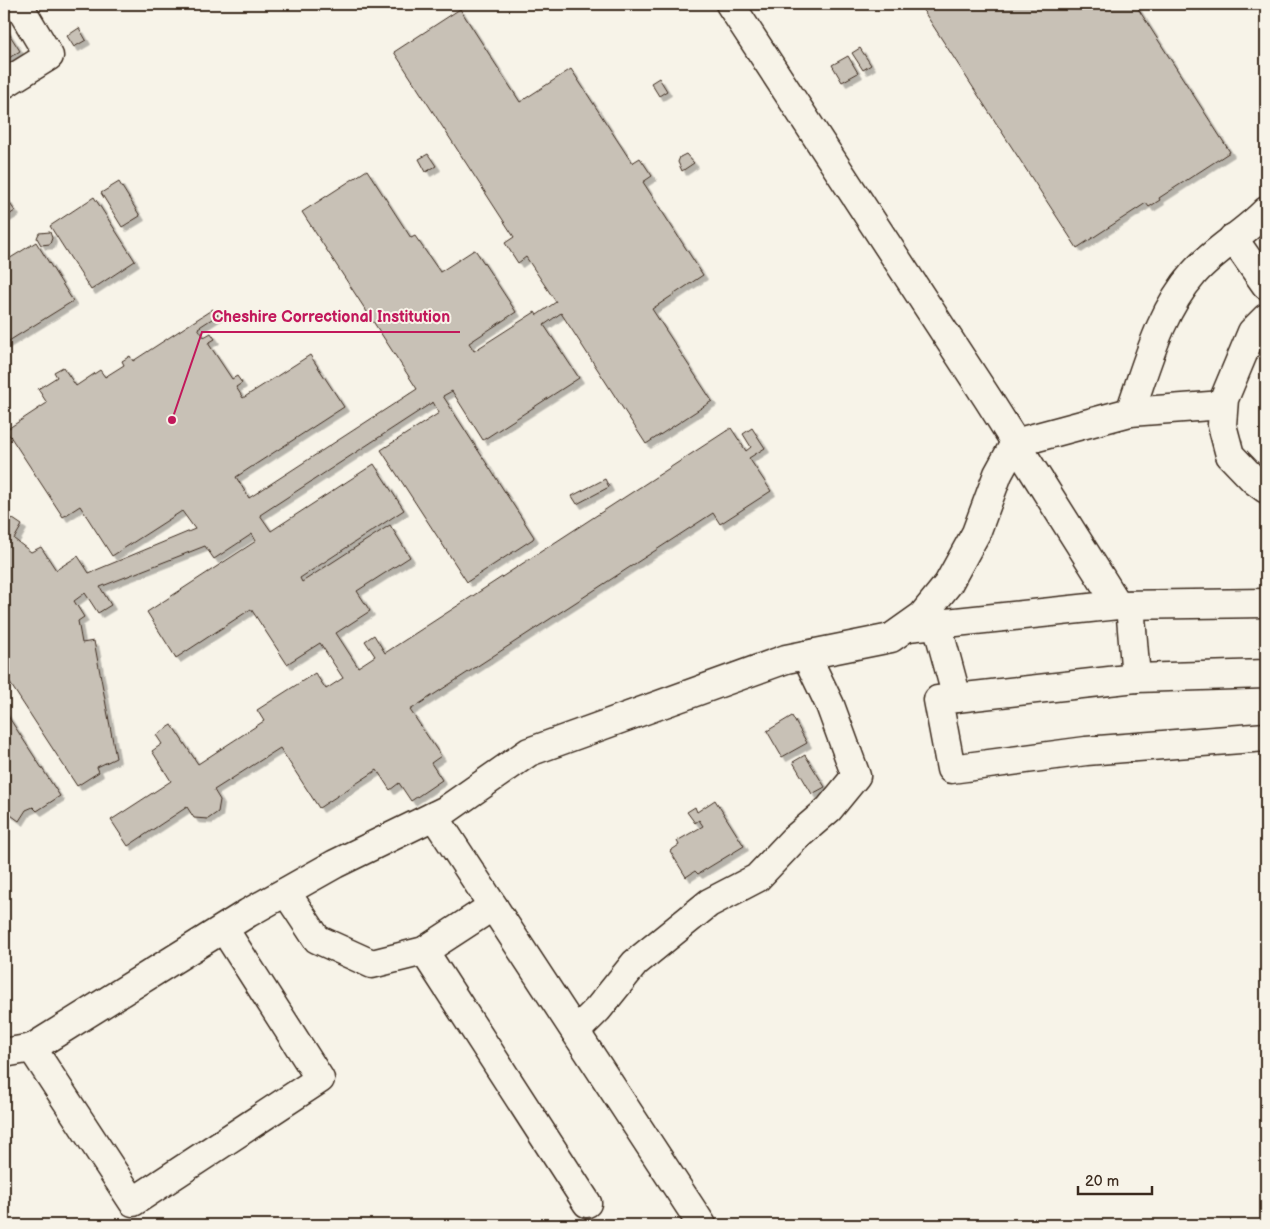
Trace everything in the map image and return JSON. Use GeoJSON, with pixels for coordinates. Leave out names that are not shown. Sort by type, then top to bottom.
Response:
{"type":"FeatureCollection","features":[{"type":"Feature","properties":{"kind":"lane"},"geometry":{"type":"LineString","coordinates":[[4,84],[50,56],[18,4]]}},
{"type":"Feature","properties":{"kind":"lane"},"geometry":{"type":"LineString","coordinates":[[730,4],[1015,444],[1124,605],[1136,678]]}},
{"type":"Feature","properties":{"kind":"lane"},"geometry":{"type":"LineString","coordinates":[[1130,412],[1162,321],[1178,294],[1194,272],[1266,211]]}},
{"type":"Feature","properties":{"kind":"lane"},"geometry":{"type":"LineString","coordinates":[[1233,238],[1266,285]]}},
{"type":"Feature","properties":{"kind":"lane"},"geometry":{"type":"LineString","coordinates":[[1266,318],[1252,332],[1224,399],[1222,425],[1230,455],[1254,480],[1266,489]]}},
{"type":"Feature","properties":{"kind":"lane"},"geometry":{"type":"LineString","coordinates":[[4,1053],[32,1048],[224,928],[334,864],[446,810],[529,752],[786,659],[891,638],[922,616],[948,584],[976,533],[998,474],[1015,444],[1130,412],[1223,405]]}},
{"type":"Feature","properties":{"kind":"lane"},"geometry":{"type":"LineString","coordinates":[[908,626],[1124,605],[1266,603]]}},
{"type":"Feature","properties":{"kind":"lane"},"geometry":{"type":"LineString","coordinates":[[937,624],[957,698]]}},
{"type":"Feature","properties":{"kind":"lane"},"geometry":{"type":"LineString","coordinates":[[576,1031],[598,1009],[635,963],[709,903],[757,878],[793,840],[828,808],[856,776],[830,705],[806,656]]}},
{"type":"Feature","properties":{"kind":"lane"},"geometry":{"type":"LineString","coordinates":[[1266,674],[1136,678],[938,700],[950,769],[1086,751],[1266,737]]}},
{"type":"Feature","properties":{"kind":"lane"},"geometry":{"type":"LineString","coordinates":[[434,816],[702,1225]]}},
{"type":"Feature","properties":{"kind":"lane"},"geometry":{"type":"LineString","coordinates":[[286,892],[317,939],[372,964],[424,951],[493,906]]}},
{"type":"Feature","properties":{"kind":"lane"},"geometry":{"type":"LineString","coordinates":[[32,1048],[133,1202],[320,1079],[224,928]]}},
{"type":"Feature","properties":{"kind":"lane"},"geometry":{"type":"LineString","coordinates":[[424,951],[587,1203]]}},
{"type":"Feature","properties":{"kind":"building"},"geometry":{"type":"Polygon","coordinates":[[[919,4],[1135,4],[1230,152],[1159,198],[1160,200],[1149,207],[1146,203],[1077,248],[919,4]]]}},
{"type":"Feature","properties":{"kind":"building"},"geometry":{"type":"Polygon","coordinates":[[[460,9],[520,102],[571,69],[632,163],[640,158],[652,176],[643,182],[703,275],[652,309],[712,401],[646,444],[561,313],[544,325],[579,378],[483,440],[452,391],[443,396],[534,537],[533,539],[467,582],[381,450],[439,413],[433,402],[260,515],[271,531],[374,464],[404,510],[300,578],[302,582],[390,525],[410,557],[357,591],[370,611],[336,633],[358,667],[375,656],[365,641],[374,635],[385,653],[731,428],[746,451],[751,447],[743,434],[752,428],[765,448],[749,458],[771,491],[720,524],[713,513],[410,710],[441,756],[431,763],[442,780],[411,801],[399,783],[390,790],[377,770],[319,808],[280,748],[214,790],[220,800],[218,812],[208,819],[194,818],[187,807],[128,846],[111,820],[171,781],[152,751],[162,744],[156,735],[172,725],[198,764],[264,721],[257,710],[315,673],[326,689],[343,678],[320,643],[287,664],[251,609],[176,658],[147,612],[256,541],[252,534],[214,559],[205,546],[100,587],[111,605],[98,613],[85,593],[74,601],[84,617],[78,621],[82,643],[94,641],[116,758],[97,767],[99,772],[77,786],[4,674],[4,513],[22,525],[14,539],[31,552],[41,547],[56,570],[78,556],[89,573],[195,529],[182,511],[112,556],[80,506],[63,517],[6,430],[47,403],[38,389],[57,377],[54,372],[63,367],[76,386],[100,370],[105,377],[124,365],[122,361],[130,356],[133,361],[213,309],[218,315],[198,328],[204,337],[211,333],[215,339],[208,343],[232,379],[237,376],[242,383],[236,387],[243,398],[310,355],[344,407],[236,477],[249,498],[417,389],[302,212],[367,170],[411,238],[415,236],[440,272],[474,250],[476,251],[516,312],[469,343],[474,351],[535,312],[537,315],[556,302],[526,257],[518,263],[505,243],[514,237],[394,52],[460,9]]]}},
{"type":"Feature","properties":{"kind":"building"},"geometry":{"type":"Polygon","coordinates":[[[4,26],[20,51],[4,61],[4,26]]]}},
{"type":"Feature","properties":{"kind":"building"},"geometry":{"type":"Polygon","coordinates":[[[79,28],[86,40],[74,47],[67,36],[79,28]]]}},
{"type":"Feature","properties":{"kind":"building"},"geometry":{"type":"Polygon","coordinates":[[[860,48],[871,65],[863,70],[852,53],[860,48]]]}},
{"type":"Feature","properties":{"kind":"building"},"geometry":{"type":"Polygon","coordinates":[[[848,56],[858,73],[842,82],[832,65],[848,56]]]}},
{"type":"Feature","properties":{"kind":"building"},"geometry":{"type":"Polygon","coordinates":[[[659,78],[667,91],[659,96],[651,83],[659,78]]]}},
{"type":"Feature","properties":{"kind":"building"},"geometry":{"type":"Polygon","coordinates":[[[428,154],[436,166],[426,172],[419,159],[428,154]]]}},
{"type":"Feature","properties":{"kind":"building"},"geometry":{"type":"Polygon","coordinates":[[[686,154],[694,163],[682,171],[678,162],[680,157],[686,154]]]}},
{"type":"Feature","properties":{"kind":"building"},"geometry":{"type":"Polygon","coordinates":[[[119,182],[140,216],[122,227],[101,193],[119,182]]]}},
{"type":"Feature","properties":{"kind":"building"},"geometry":{"type":"Polygon","coordinates":[[[4,195],[15,211],[4,218],[4,195]]]}},
{"type":"Feature","properties":{"kind":"building"},"geometry":{"type":"Polygon","coordinates":[[[94,197],[135,261],[91,290],[50,226],[94,197]]]}},
{"type":"Feature","properties":{"kind":"building"},"geometry":{"type":"Polygon","coordinates":[[[50,232],[52,238],[50,244],[41,245],[37,238],[39,233],[50,232]]]}},
{"type":"Feature","properties":{"kind":"building"},"geometry":{"type":"Polygon","coordinates":[[[36,242],[73,301],[4,344],[4,262],[36,242]]]}},
{"type":"Feature","properties":{"kind":"building"},"geometry":{"type":"Polygon","coordinates":[[[605,479],[609,487],[577,504],[572,496],[605,479]]]}},
{"type":"Feature","properties":{"kind":"building"},"geometry":{"type":"Polygon","coordinates":[[[4,710],[60,796],[37,811],[33,807],[26,810],[19,821],[4,810],[4,710]]]}},
{"type":"Feature","properties":{"kind":"building"},"geometry":{"type":"Polygon","coordinates":[[[792,716],[807,743],[782,757],[767,731],[792,716]]]}},
{"type":"Feature","properties":{"kind":"building"},"geometry":{"type":"Polygon","coordinates":[[[805,755],[825,787],[812,794],[793,762],[805,755]]]}},
{"type":"Feature","properties":{"kind":"building"},"geometry":{"type":"Polygon","coordinates":[[[715,800],[744,846],[698,874],[695,871],[686,877],[670,851],[679,845],[677,841],[703,826],[699,820],[695,823],[687,812],[695,807],[697,812],[715,800]]]}},
{"type":"Feature","properties":{"kind":"place","name":"Cheshire Correctional Institution"},"geometry":{"type":"Point","coordinates":[172,420]}}]}
